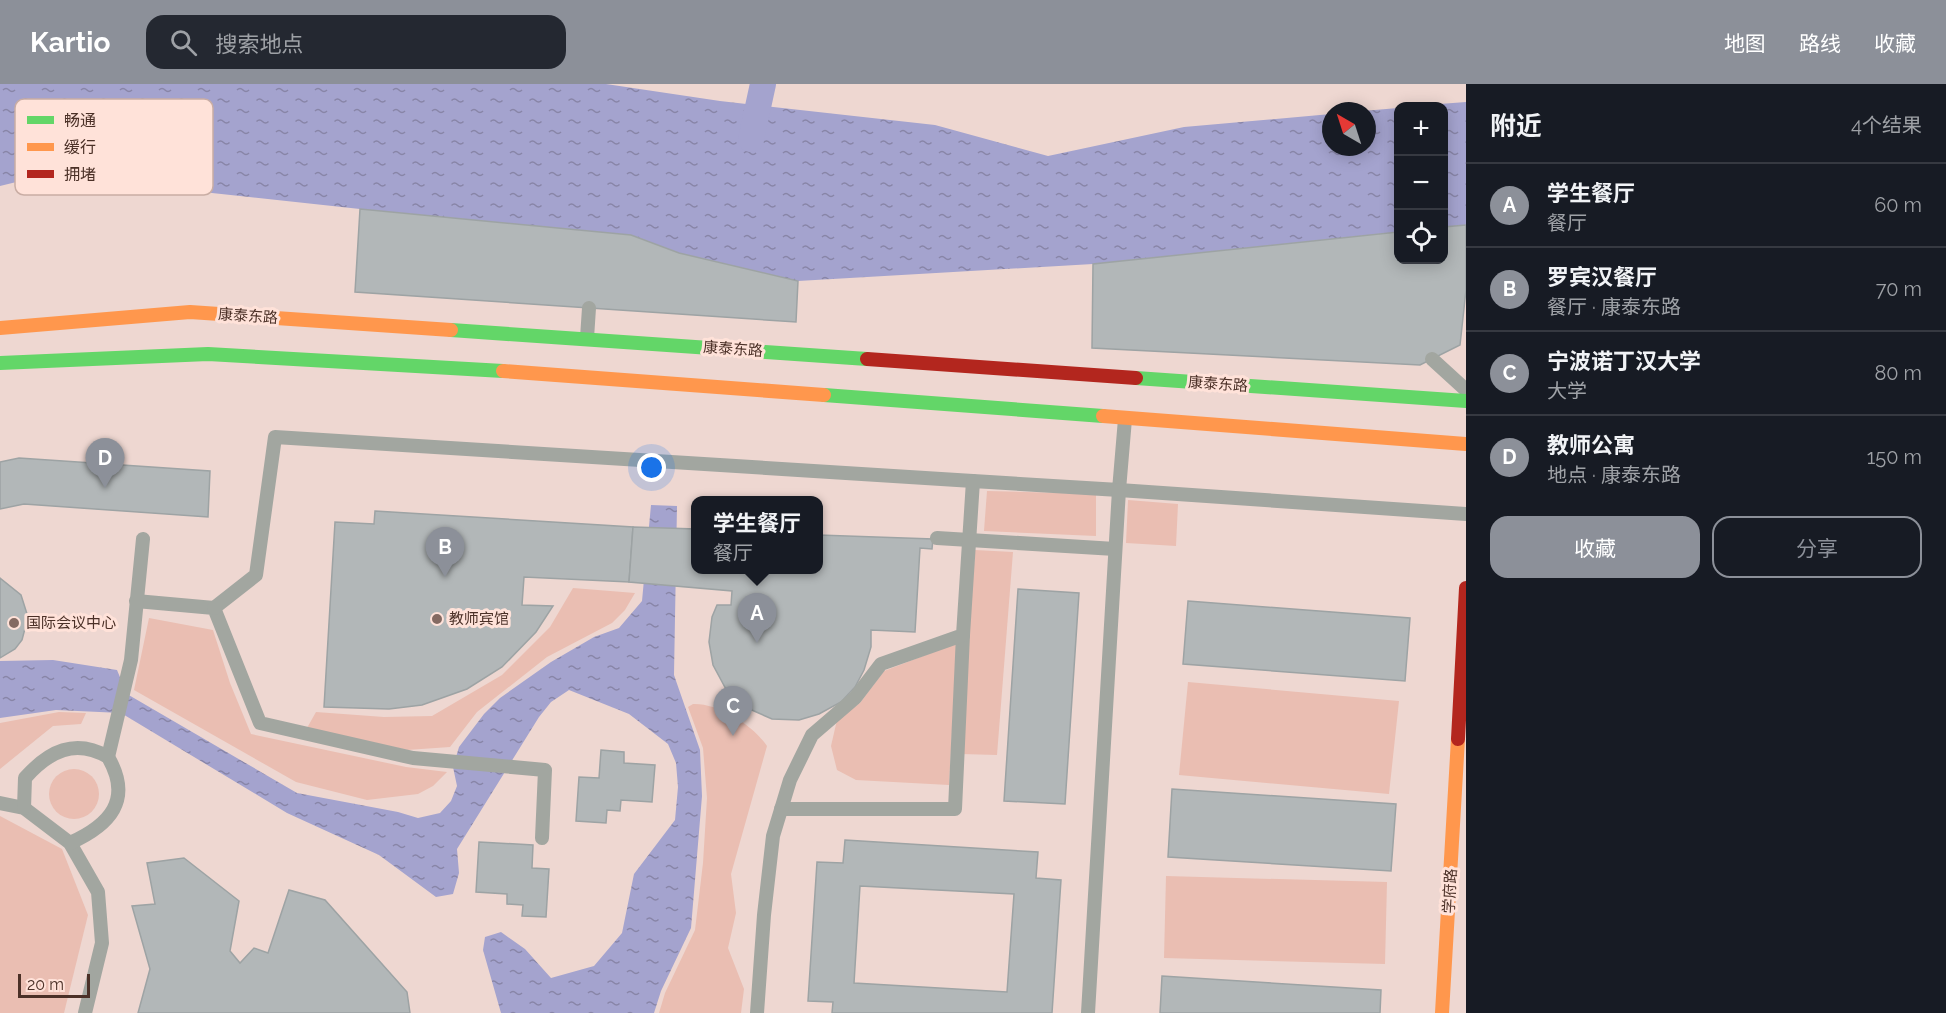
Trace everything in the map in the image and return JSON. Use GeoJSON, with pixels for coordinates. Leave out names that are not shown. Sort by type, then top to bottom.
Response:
{"type":"FeatureCollection","features":[{"type":"Feature","properties":{"kind":"street","name":"康泰东路"},"geometry":{"type":"LineString","coordinates":[[0,328],[190,312],[1466,401]]}},
{"type":"Feature","properties":{"kind":"street"},"geometry":{"type":"LineString","coordinates":[[0,363],[208,354],[464,368],[1466,444]]}},
{"type":"Feature","properties":{"kind":"street","name":"学府路"},"geometry":{"type":"LineString","coordinates":[[1442,1013],[1466,588]]}},
{"type":"Feature","properties":{"kind":"lane"},"geometry":{"type":"LineString","coordinates":[[586,338],[589,308]]}},
{"type":"Feature","properties":{"kind":"lane"},"geometry":{"type":"LineString","coordinates":[[1432,359],[1466,390]]}},
{"type":"Feature","properties":{"kind":"lane"},"geometry":{"type":"LineString","coordinates":[[1088,1013],[1115,549],[1125,418]]}},
{"type":"Feature","properties":{"kind":"lane"},"geometry":{"type":"LineString","coordinates":[[136,601],[214,608],[256,575],[275,437],[1466,514]]}},
{"type":"Feature","properties":{"kind":"lane"},"geometry":{"type":"LineString","coordinates":[[781,808],[955,809],[973,481]]}},
{"type":"Feature","properties":{"kind":"lane"},"geometry":{"type":"LineString","coordinates":[[937,538],[1115,549]]}},
{"type":"Feature","properties":{"kind":"lane"},"geometry":{"type":"LineString","coordinates":[[70,843],[104,825],[116,809],[119,786],[108,757],[130,660],[142,539]]}},
{"type":"Feature","properties":{"kind":"lane"},"geometry":{"type":"LineString","coordinates":[[214,608],[260,723],[413,758],[545,770],[542,838]]}},
{"type":"Feature","properties":{"kind":"lane"},"geometry":{"type":"LineString","coordinates":[[757,1013],[764,915],[773,836],[790,780],[812,735],[855,698],[880,664],[963,635]]}},
{"type":"Feature","properties":{"kind":"lane"},"geometry":{"type":"LineString","coordinates":[[24,808],[25,778],[50,755],[87,748],[108,757]]}},
{"type":"Feature","properties":{"kind":"lane"},"geometry":{"type":"LineString","coordinates":[[0,803],[24,808],[70,843],[98,892],[102,943],[85,1013]]}},
{"type":"Feature","properties":{"kind":"shaded area"},"geometry":{"type":"Polygon","coordinates":[[[987,491],[1096,494],[1096,536],[984,531],[987,491]]]}},
{"type":"Feature","properties":{"kind":"shaded area"},"geometry":{"type":"Polygon","coordinates":[[[1128,500],[1178,504],[1176,546],[1126,543],[1128,500]]]}},
{"type":"Feature","properties":{"kind":"shaded area"},"geometry":{"type":"Polygon","coordinates":[[[975,550],[1013,552],[997,755],[961,754],[975,550]]]}},
{"type":"Feature","properties":{"kind":"shaded area"},"geometry":{"type":"Polygon","coordinates":[[[573,588],[635,593],[625,610],[612,623],[547,657],[477,712],[450,747],[407,750],[307,728],[316,712],[384,717],[432,716],[502,675],[550,627],[573,588]]]}},
{"type":"Feature","properties":{"kind":"shaded area"},"geometry":{"type":"Polygon","coordinates":[[[149,618],[213,630],[230,683],[251,734],[406,767],[447,772],[433,786],[418,794],[367,800],[296,782],[134,690],[149,618]]]}},
{"type":"Feature","properties":{"kind":"shaded area"},"geometry":{"type":"Polygon","coordinates":[[[957,643],[949,785],[856,780],[837,770],[831,746],[837,720],[860,703],[884,671],[957,643]]]}},
{"type":"Feature","properties":{"kind":"shaded area"},"geometry":{"type":"Polygon","coordinates":[[[1188,682],[1399,701],[1389,794],[1179,775],[1188,682]]]}},
{"type":"Feature","properties":{"kind":"shaded area"},"geometry":{"type":"Polygon","coordinates":[[[693,704],[714,707],[735,717],[754,731],[767,746],[731,874],[736,913],[728,948],[744,989],[741,1013],[659,1013],[665,993],[695,930],[703,863],[707,798],[703,748],[688,707],[693,704]]]}},
{"type":"Feature","properties":{"kind":"shaded area"},"geometry":{"type":"Polygon","coordinates":[[[59,712],[86,713],[81,724],[53,726],[0,769],[0,723],[59,712]]]}},
{"type":"Feature","properties":{"kind":"shaded area"},"geometry":{"type":"Polygon","coordinates":[[[69,769],[79,769],[92,776],[99,789],[99,799],[92,812],[79,819],[69,819],[60,815],[53,808],[49,799],[49,789],[53,780],[60,773],[69,769]]]}},
{"type":"Feature","properties":{"kind":"shaded area"},"geometry":{"type":"Polygon","coordinates":[[[0,816],[62,849],[88,915],[64,1013],[0,1013],[0,816]]]}},
{"type":"Feature","properties":{"kind":"shaded area"},"geometry":{"type":"Polygon","coordinates":[[[1166,876],[1387,882],[1385,964],[1164,958],[1166,876]]]}},
{"type":"Feature","properties":{"kind":"water"},"geometry":{"type":"Polygon","coordinates":[[[0,84],[606,84],[720,101],[935,125],[1048,156],[1184,127],[1322,115],[1322,156],[1376,156],[1376,110],[1394,108],[1394,232],[1093,264],[798,281],[679,253],[631,235],[213,193],[213,99],[15,99],[15,182],[0,186],[0,84]]]}},
{"type":"Feature","properties":{"kind":"water"},"geometry":{"type":"Polygon","coordinates":[[[1466,102],[1466,225],[1448,227],[1448,156],[1448,103],[1466,102]]]}},
{"type":"Feature","properties":{"kind":"water"},"geometry":{"type":"Polygon","coordinates":[[[651,505],[677,506],[674,675],[700,750],[702,796],[691,928],[661,991],[654,1013],[501,1013],[483,950],[485,937],[501,932],[525,949],[551,978],[594,966],[622,933],[634,874],[675,820],[678,787],[676,763],[668,744],[629,714],[569,690],[551,702],[539,717],[457,849],[459,873],[453,894],[436,897],[379,855],[287,813],[121,713],[56,710],[0,718],[0,661],[53,660],[117,670],[127,694],[297,793],[398,812],[418,818],[440,813],[451,801],[457,786],[453,767],[459,747],[484,714],[500,698],[551,662],[594,637],[619,628],[642,601],[651,505]]]}},
{"type":"Feature","properties":{"kind":"building"},"geometry":{"type":"Polygon","coordinates":[[[360,209],[631,235],[679,253],[798,281],[796,322],[355,292],[360,209]]]}},
{"type":"Feature","properties":{"kind":"building"},"geometry":{"type":"Polygon","coordinates":[[[1466,225],[1466,290],[1460,345],[1420,365],[1092,348],[1093,264],[1394,232],[1394,264],[1448,264],[1448,227],[1466,225]]]}},
{"type":"Feature","properties":{"kind":"building"},"geometry":{"type":"Polygon","coordinates":[[[19,458],[210,471],[208,517],[24,504],[0,509],[0,462],[19,458]]]}},
{"type":"Feature","properties":{"kind":"building","name":"教师宾馆"},"geometry":{"type":"Polygon","coordinates":[[[375,511],[633,527],[629,582],[524,577],[522,605],[553,606],[536,632],[502,667],[467,689],[422,705],[389,709],[324,707],[335,522],[374,524],[375,511]]]}},
{"type":"Feature","properties":{"kind":"building"},"geometry":{"type":"Polygon","coordinates":[[[633,527],[691,529],[691,574],[823,574],[823,535],[933,539],[932,549],[920,548],[915,632],[871,630],[871,647],[864,670],[855,687],[841,702],[819,714],[799,720],[772,719],[745,707],[727,691],[713,665],[709,642],[712,617],[717,605],[731,605],[732,591],[629,582],[633,527]]]}},
{"type":"Feature","properties":{"kind":"building","name":"国际会议中心"},"geometry":{"type":"Polygon","coordinates":[[[0,578],[21,595],[28,617],[22,640],[15,649],[0,658],[0,578]]]}},
{"type":"Feature","properties":{"kind":"building"},"geometry":{"type":"Polygon","coordinates":[[[1018,589],[1079,593],[1065,804],[1004,801],[1018,589]]]}},
{"type":"Feature","properties":{"kind":"building"},"geometry":{"type":"Polygon","coordinates":[[[1188,601],[1410,618],[1405,681],[1183,664],[1188,601]]]}},
{"type":"Feature","properties":{"kind":"building"},"geometry":{"type":"Polygon","coordinates":[[[601,750],[624,752],[624,763],[655,765],[652,802],[621,800],[620,811],[607,810],[606,823],[576,821],[579,777],[599,778],[601,750]]]}},
{"type":"Feature","properties":{"kind":"building"},"geometry":{"type":"Polygon","coordinates":[[[1172,789],[1396,804],[1391,871],[1168,857],[1172,789]]]}},
{"type":"Feature","properties":{"kind":"building"},"geometry":{"type":"Polygon","coordinates":[[[845,840],[1038,852],[1036,878],[1061,880],[1052,1013],[832,1013],[833,1002],[808,1001],[817,862],[843,863],[845,840]],[[860,886],[854,983],[1007,992],[1014,894],[860,886]]]}},
{"type":"Feature","properties":{"kind":"building"},"geometry":{"type":"Polygon","coordinates":[[[479,842],[533,845],[532,868],[549,869],[546,917],[522,916],[523,905],[507,904],[507,894],[476,892],[479,842]]]}},
{"type":"Feature","properties":{"kind":"building"},"geometry":{"type":"Polygon","coordinates":[[[184,858],[239,901],[230,951],[240,963],[254,948],[268,953],[289,890],[325,900],[407,992],[410,1013],[138,1013],[150,969],[132,906],[155,904],[147,863],[184,858]]]}},
{"type":"Feature","properties":{"kind":"building"},"geometry":{"type":"Polygon","coordinates":[[[1162,976],[1381,990],[1380,1013],[1160,1013],[1162,976]]]}},
{"type":"Feature","properties":{"kind":"waterway"},"geometry":{"type":"LineString","coordinates":[[751,139],[763,84]]}},
{"type":"Feature","properties":{"kind":"traffic: fast"},"geometry":{"type":"LineString","coordinates":[[451,330],[867,359]]}},
{"type":"Feature","properties":{"kind":"traffic: fast"},"geometry":{"type":"LineString","coordinates":[[0,363],[208,354],[503,371]]}},
{"type":"Feature","properties":{"kind":"traffic: fast"},"geometry":{"type":"LineString","coordinates":[[1136,378],[1466,401]]}},
{"type":"Feature","properties":{"kind":"traffic: fast"},"geometry":{"type":"LineString","coordinates":[[824,395],[1103,416]]}},
{"type":"Feature","properties":{"kind":"traffic: slow"},"geometry":{"type":"LineString","coordinates":[[0,328],[190,312],[451,330]]}},
{"type":"Feature","properties":{"kind":"traffic: slow"},"geometry":{"type":"LineString","coordinates":[[503,371],[824,395]]}},
{"type":"Feature","properties":{"kind":"traffic: slow"},"geometry":{"type":"LineString","coordinates":[[1103,416],[1466,444]]}},
{"type":"Feature","properties":{"kind":"traffic: slow"},"geometry":{"type":"LineString","coordinates":[[1442,1013],[1458,739]]}},
{"type":"Feature","properties":{"kind":"traffic: jam"},"geometry":{"type":"LineString","coordinates":[[867,359],[1136,378]]}},
{"type":"Feature","properties":{"kind":"traffic: jam"},"geometry":{"type":"LineString","coordinates":[[1458,739],[1466,588]]}},
{"type":"Feature","properties":{"kind":"place","name":"教师公寓"},"geometry":{"type":"Point","coordinates":[105,488]}},
{"type":"Feature","properties":{"kind":"place","name":"罗宾汉餐厅"},"geometry":{"type":"Point","coordinates":[445,577]}},
{"type":"Feature","properties":{"kind":"place","name":"教师宾馆"},"geometry":{"type":"Point","coordinates":[437,619]}},
{"type":"Feature","properties":{"kind":"place","name":"国际会议中心"},"geometry":{"type":"Point","coordinates":[14,623]}},
{"type":"Feature","properties":{"kind":"place","name":"学生餐厅"},"geometry":{"type":"Point","coordinates":[757,643]}},
{"type":"Feature","properties":{"kind":"place","name":"宁波诺丁汉大学"},"geometry":{"type":"Point","coordinates":[733,736]}}]}
